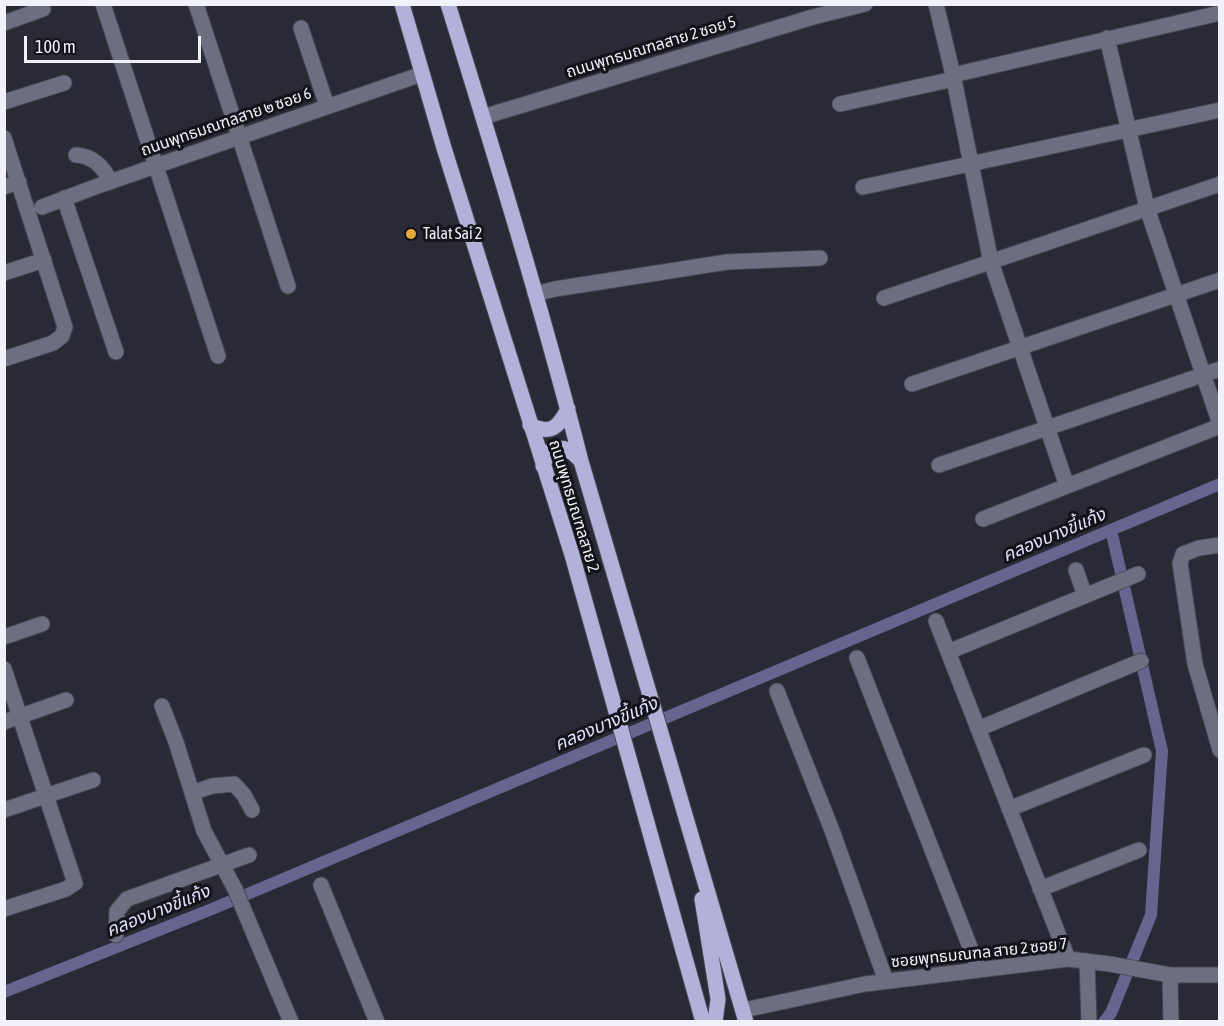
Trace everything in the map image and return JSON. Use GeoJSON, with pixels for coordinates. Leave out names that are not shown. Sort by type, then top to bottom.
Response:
{"type":"FeatureCollection","features":[{"type":"Feature","properties":{"kind":"main road","name":"ถนนพุทธมณฑลสาย 2"},"geometry":{"type":"LineString","coordinates":[[402,4],[530,425],[572,555],[704,1022]]}},
{"type":"Feature","properties":{"kind":"main road","name":"ถนนพุทธมณฑลสาย 2"},"geometry":{"type":"LineString","coordinates":[[448,4],[535,294],[581,461],[744,1018]]}},
{"type":"Feature","properties":{"kind":"main road"},"geometry":{"type":"LineString","coordinates":[[530,425],[539,429],[555,428],[562,421],[568,409]]}},
{"type":"Feature","properties":{"kind":"main road"},"geometry":{"type":"LineString","coordinates":[[543,466],[548,452],[563,448],[571,450],[581,461]]}},
{"type":"Feature","properties":{"kind":"main road"},"geometry":{"type":"LineString","coordinates":[[692,836],[718,999],[714,1022]]}},
{"type":"Feature","properties":{"kind":"street"},"geometry":{"type":"LineString","coordinates":[[103,4],[218,356]]}},
{"type":"Feature","properties":{"kind":"street"},"geometry":{"type":"LineString","coordinates":[[196,4],[288,286]]}},
{"type":"Feature","properties":{"kind":"street","name":"ถนนพุทธมณฑลสาย 2 ซอย 5"},"geometry":{"type":"LineString","coordinates":[[483,117],[813,17],[865,4]]}},
{"type":"Feature","properties":{"kind":"street"},"geometry":{"type":"LineString","coordinates":[[936,4],[954,77],[990,262],[1067,486]]}},
{"type":"Feature","properties":{"kind":"street"},"geometry":{"type":"LineString","coordinates":[[4,23],[43,9]]}},
{"type":"Feature","properties":{"kind":"street"},"geometry":{"type":"LineString","coordinates":[[840,104],[1107,38],[1220,14]]}},
{"type":"Feature","properties":{"kind":"street"},"geometry":{"type":"LineString","coordinates":[[301,28],[327,106]]}},
{"type":"Feature","properties":{"kind":"street"},"geometry":{"type":"LineString","coordinates":[[983,519],[1220,425],[1147,208],[1107,38]]}},
{"type":"Feature","properties":{"kind":"street","name":"ถนนพุทธมณฑลสาย ๒ ซอย 6"},"geometry":{"type":"LineString","coordinates":[[42,207],[422,74]]}},
{"type":"Feature","properties":{"kind":"street"},"geometry":{"type":"LineString","coordinates":[[4,102],[64,83]]}},
{"type":"Feature","properties":{"kind":"street"},"geometry":{"type":"LineString","coordinates":[[863,187],[1220,110]]}},
{"type":"Feature","properties":{"kind":"street"},"geometry":{"type":"LineString","coordinates":[[4,138],[12,185],[44,260],[65,327],[62,336],[53,343],[4,359]]}},
{"type":"Feature","properties":{"kind":"street"},"geometry":{"type":"LineString","coordinates":[[76,155],[86,156],[100,166],[105,170],[110,182]]}},
{"type":"Feature","properties":{"kind":"street"},"geometry":{"type":"LineString","coordinates":[[884,298],[1220,184]]}},
{"type":"Feature","properties":{"kind":"street"},"geometry":{"type":"LineString","coordinates":[[64,198],[116,352]]}},
{"type":"Feature","properties":{"kind":"street"},"geometry":{"type":"LineString","coordinates":[[535,294],[555,288],[727,262],[819,258]]}},
{"type":"Feature","properties":{"kind":"street"},"geometry":{"type":"LineString","coordinates":[[4,273],[44,260]]}},
{"type":"Feature","properties":{"kind":"street"},"geometry":{"type":"LineString","coordinates":[[912,384],[1220,280]]}},
{"type":"Feature","properties":{"kind":"street"},"geometry":{"type":"LineString","coordinates":[[939,465],[1220,369]]}},
{"type":"Feature","properties":{"kind":"street"},"geometry":{"type":"LineString","coordinates":[[1220,545],[1190,550],[1183,554],[1180,563],[1197,675],[1217,729],[1220,750]]}},
{"type":"Feature","properties":{"kind":"street"},"geometry":{"type":"LineString","coordinates":[[1076,570],[1085,596]]}},
{"type":"Feature","properties":{"kind":"street"},"geometry":{"type":"LineString","coordinates":[[948,652],[1137,574]]}},
{"type":"Feature","properties":{"kind":"street"},"geometry":{"type":"LineString","coordinates":[[936,621],[1068,959]]}},
{"type":"Feature","properties":{"kind":"street"},"geometry":{"type":"LineString","coordinates":[[4,638],[42,624]]}},
{"type":"Feature","properties":{"kind":"street"},"geometry":{"type":"LineString","coordinates":[[858,658],[979,970]]}},
{"type":"Feature","properties":{"kind":"street"},"geometry":{"type":"LineString","coordinates":[[978,729],[1141,661]]}},
{"type":"Feature","properties":{"kind":"street"},"geometry":{"type":"LineString","coordinates":[[4,669],[75,883],[66,889],[4,909]]}},
{"type":"Feature","properties":{"kind":"street"},"geometry":{"type":"LineString","coordinates":[[777,691],[833,833],[886,981]]}},
{"type":"Feature","properties":{"kind":"street"},"geometry":{"type":"LineString","coordinates":[[4,722],[66,700]]}},
{"type":"Feature","properties":{"kind":"street"},"geometry":{"type":"LineString","coordinates":[[162,706],[204,831],[242,904],[291,1022]]}},
{"type":"Feature","properties":{"kind":"street"},"geometry":{"type":"LineString","coordinates":[[1009,809],[1144,754]]}},
{"type":"Feature","properties":{"kind":"street"},"geometry":{"type":"LineString","coordinates":[[4,810],[93,780]]}},
{"type":"Feature","properties":{"kind":"street"},"geometry":{"type":"LineString","coordinates":[[192,793],[212,786],[234,784],[244,795],[252,810]]}},
{"type":"Feature","properties":{"kind":"street"},"geometry":{"type":"LineString","coordinates":[[1040,889],[1139,850]]}},
{"type":"Feature","properties":{"kind":"street"},"geometry":{"type":"LineString","coordinates":[[116,936],[117,911],[127,899],[249,855]]}},
{"type":"Feature","properties":{"kind":"street"},"geometry":{"type":"LineString","coordinates":[[321,885],[376,1022]]}},
{"type":"Feature","properties":{"kind":"street","name":"ซอยพุทธมณฑล สาย 2 ซอย 7"},"geometry":{"type":"LineString","coordinates":[[744,1018],[865,984],[1068,959],[1170,975],[1220,975]]}},
{"type":"Feature","properties":{"kind":"street"},"geometry":{"type":"LineString","coordinates":[[1087,961],[1089,1022]]}},
{"type":"Feature","properties":{"kind":"street"},"geometry":{"type":"LineString","coordinates":[[1170,975],[1171,1022]]}},
{"type":"Feature","properties":{"kind":"waterway","name":"คลองบางขี้แก้ง"},"geometry":{"type":"LineString","coordinates":[[4,992],[212,909],[1220,484]]}},
{"type":"Feature","properties":{"kind":"waterway"},"geometry":{"type":"LineString","coordinates":[[1104,1022],[1111,1013],[1151,915],[1162,751],[1111,530]]}},
{"type":"Feature","properties":{"kind":"place","name":"Talat Sai 2"},"geometry":{"type":"Point","coordinates":[411,234]}}]}
